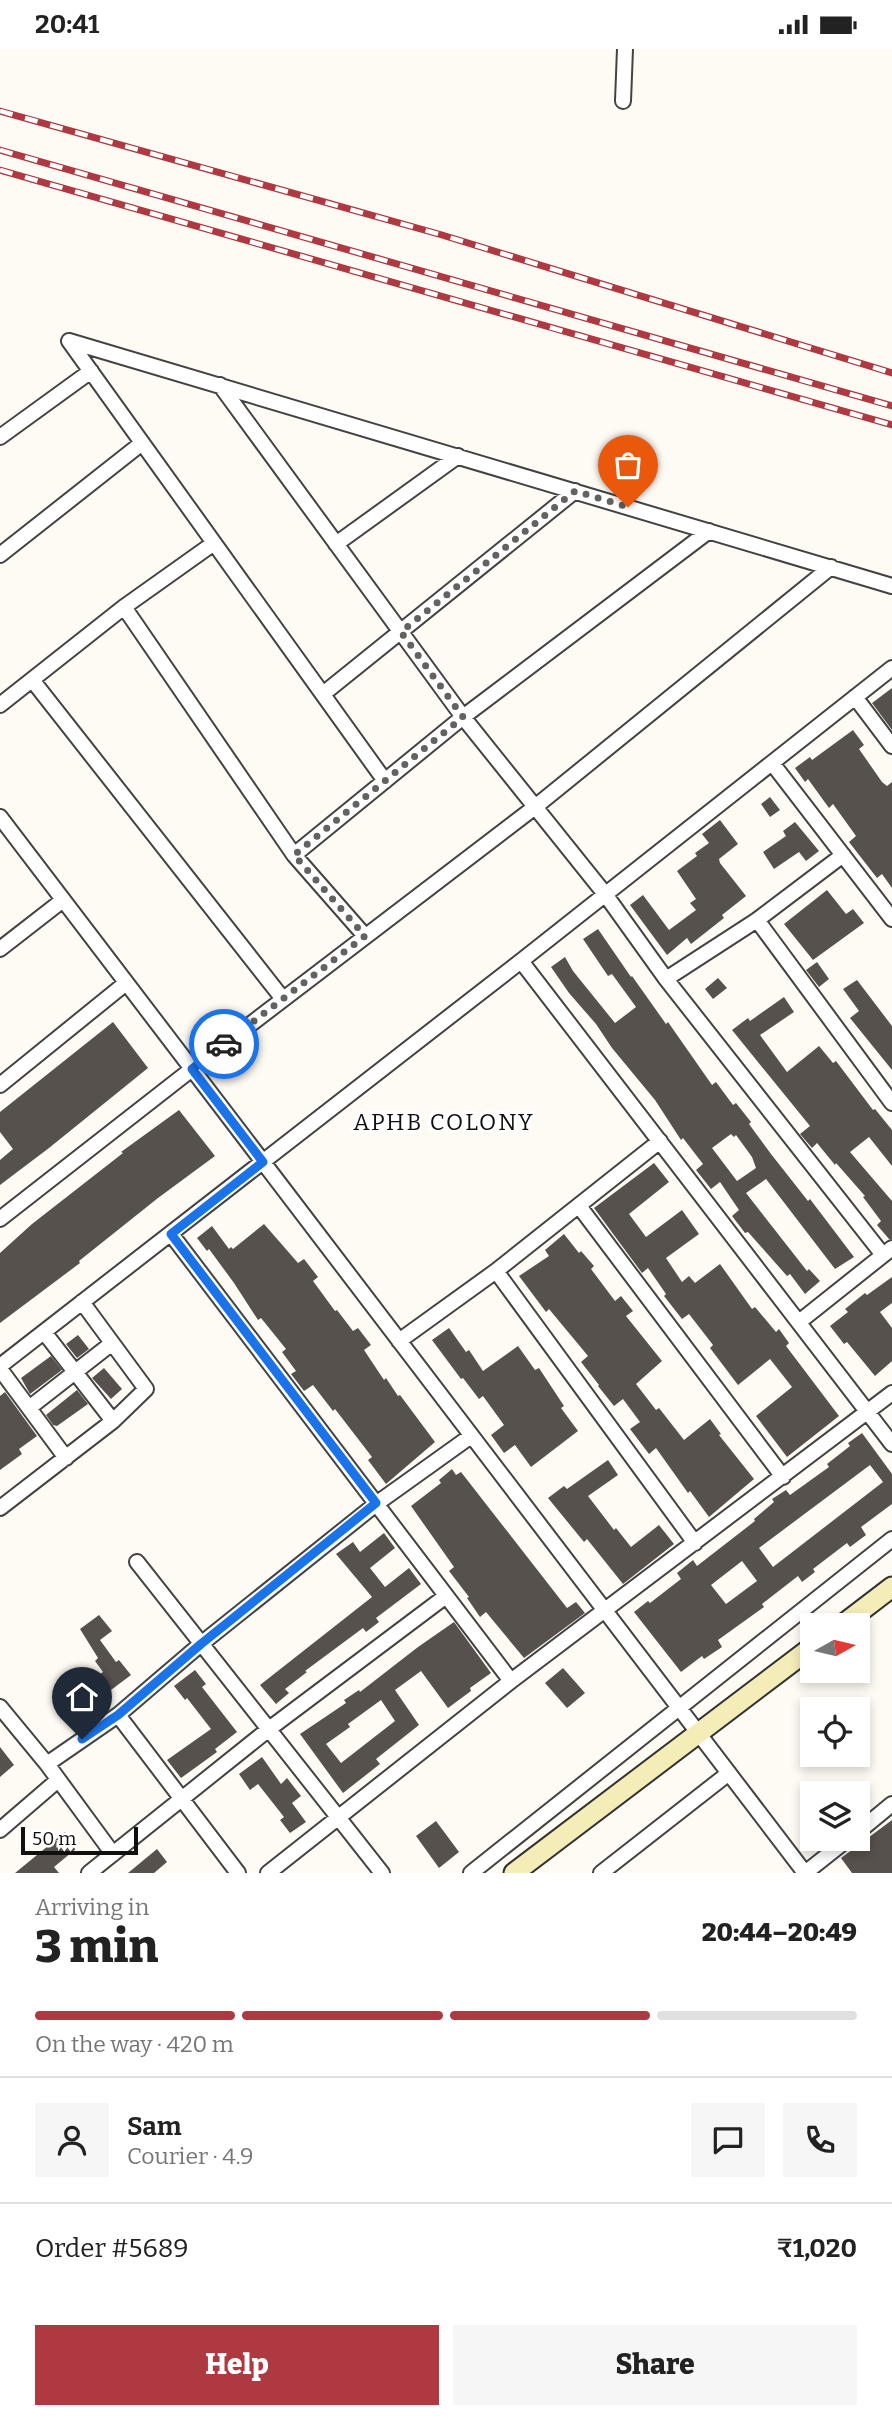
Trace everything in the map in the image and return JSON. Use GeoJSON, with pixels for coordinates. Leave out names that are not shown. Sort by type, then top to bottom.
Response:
{"type":"FeatureCollection","features":[{"type":"Feature","properties":{"kind":"street"},"geometry":{"type":"LineString","coordinates":[[622,101],[625,49]]}},
{"type":"Feature","properties":{"kind":"street"},"geometry":{"type":"LineString","coordinates":[[385,781],[69,341],[892,586]]}},
{"type":"Feature","properties":{"kind":"street"},"geometry":{"type":"LineString","coordinates":[[0,437],[91,371]]}},
{"type":"Feature","properties":{"kind":"street"},"geometry":{"type":"LineString","coordinates":[[220,386],[463,717],[605,894],[666,979],[887,1251],[799,1322]]}},
{"type":"Feature","properties":{"kind":"street"},"geometry":{"type":"LineString","coordinates":[[0,555],[142,443]]}},
{"type":"Feature","properties":{"kind":"street"},"geometry":{"type":"LineString","coordinates":[[336,544],[458,456]]}},
{"type":"Feature","properties":{"kind":"street"},"geometry":{"type":"LineString","coordinates":[[323,694],[575,491]]}},
{"type":"Feature","properties":{"kind":"street"},"geometry":{"type":"LineString","coordinates":[[294,855],[463,717],[709,531]]}},
{"type":"Feature","properties":{"kind":"street"},"geometry":{"type":"LineString","coordinates":[[0,705],[124,607],[214,543]]}},
{"type":"Feature","properties":{"kind":"street"},"geometry":{"type":"LineString","coordinates":[[0,1219],[535,807],[831,567]]}},
{"type":"Feature","properties":{"kind":"street"},"geometry":{"type":"LineString","coordinates":[[124,607],[294,855],[365,936]]}},
{"type":"Feature","properties":{"kind":"street"},"geometry":{"type":"LineString","coordinates":[[66,1458],[29,1408],[2,1362],[171,1234],[892,668]]}},
{"type":"Feature","properties":{"kind":"street"},"geometry":{"type":"LineString","coordinates":[[33,681],[283,999]]}},
{"type":"Feature","properties":{"kind":"street"},"geometry":{"type":"LineString","coordinates":[[855,697],[892,746]]}},
{"type":"Feature","properties":{"kind":"street"},"geometry":{"type":"LineString","coordinates":[[772,763],[892,919]]}},
{"type":"Feature","properties":{"kind":"street"},"geometry":{"type":"LineString","coordinates":[[0,817],[805,1873],[833,1851]]}},
{"type":"Feature","properties":{"kind":"street"},"geometry":{"type":"LineString","coordinates":[[666,979],[757,920],[843,855]]}},
{"type":"Feature","properties":{"kind":"street"},"geometry":{"type":"LineString","coordinates":[[0,949],[64,900]]}},
{"type":"Feature","properties":{"kind":"street"},"geometry":{"type":"LineString","coordinates":[[757,920],[892,1103]]}},
{"type":"Feature","properties":{"kind":"street"},"geometry":{"type":"LineString","coordinates":[[521,961],[892,1444]]}},
{"type":"Feature","properties":{"kind":"street"},"geometry":{"type":"LineString","coordinates":[[0,1085],[127,983]]}},
{"type":"Feature","properties":{"kind":"street"},"geometry":{"type":"LineString","coordinates":[[399,1341],[496,1271],[660,1141]]}},
{"type":"Feature","properties":{"kind":"street"},"geometry":{"type":"LineString","coordinates":[[579,1206],[783,1477]]}},
{"type":"Feature","properties":{"kind":"street"},"geometry":{"type":"LineString","coordinates":[[171,1234],[511,1681]]}},
{"type":"Feature","properties":{"kind":"street"},"geometry":{"type":"LineString","coordinates":[[496,1271],[695,1543]]}},
{"type":"Feature","properties":{"kind":"street"},"geometry":{"type":"LineString","coordinates":[[0,1508],[113,1421],[146,1389],[82,1302]]}},
{"type":"Feature","properties":{"kind":"street"},"geometry":{"type":"LineString","coordinates":[[44,1332],[113,1421]]}},
{"type":"Feature","properties":{"kind":"street"},"geometry":{"type":"LineString","coordinates":[[29,1408],[111,1344]]}},
{"type":"Feature","properties":{"kind":"street"},"geometry":{"type":"LineString","coordinates":[[268,1873],[511,1681],[892,1393]]}},
{"type":"Feature","properties":{"kind":"street"},"geometry":{"type":"LineString","coordinates":[[47,1764],[118,1715],[201,1644],[376,1503],[471,1436]]}},
{"type":"Feature","properties":{"kind":"street"},"geometry":{"type":"LineString","coordinates":[[471,1873],[892,1539]]}},
{"type":"Feature","properties":{"kind":"street"},"geometry":{"type":"LineString","coordinates":[[137,1562],[382,1873]]}},
{"type":"Feature","properties":{"kind":"street"},"geometry":{"type":"LineString","coordinates":[[858,1613],[892,1587]]}},
{"type":"Feature","properties":{"kind":"street"},"geometry":{"type":"LineString","coordinates":[[89,1873],[269,1729],[446,1596]]}},
{"type":"Feature","properties":{"kind":"street"},"geometry":{"type":"LineString","coordinates":[[514,1873],[800,1656]]}},
{"type":"Feature","properties":{"kind":"street"},"geometry":{"type":"LineString","coordinates":[[0,1707],[47,1764],[113,1854]]}},
{"type":"Feature","properties":{"kind":"street"},"geometry":{"type":"LineString","coordinates":[[118,1715],[238,1873]]}},
{"type":"Feature","properties":{"kind":"street"},"geometry":{"type":"LineString","coordinates":[[601,1873],[729,1773]]}},
{"type":"Feature","properties":{"kind":"street"},"geometry":{"type":"LineString","coordinates":[[0,1830],[58,1780]]}},
{"type":"Feature","properties":{"kind":"street"},"geometry":{"type":"LineString","coordinates":[[870,1822],[892,1804]]}},
{"type":"Feature","properties":{"kind":"building"},"geometry":{"type":"Polygon","coordinates":[[[617,449],[637,453],[629,488],[609,483],[617,449]]]}},
{"type":"Feature","properties":{"kind":"building"},"geometry":{"type":"Polygon","coordinates":[[[892,688],[892,730],[872,703],[892,688]]]}},
{"type":"Feature","properties":{"kind":"building"},"geometry":{"type":"Polygon","coordinates":[[[853,730],[864,745],[859,749],[882,782],[887,786],[892,782],[892,888],[882,874],[877,878],[849,842],[856,836],[833,804],[829,808],[808,779],[805,782],[795,768],[810,757],[812,760],[853,730]]]}},
{"type":"Feature","properties":{"kind":"building"},"geometry":{"type":"Polygon","coordinates":[[[770,797],[780,810],[770,817],[761,804],[770,797]]]}},
{"type":"Feature","properties":{"kind":"building"},"geometry":{"type":"Polygon","coordinates":[[[720,820],[738,844],[719,859],[720,863],[746,896],[722,915],[724,918],[691,944],[687,938],[667,955],[630,905],[643,895],[669,930],[696,910],[690,903],[696,899],[677,871],[709,843],[702,834],[720,820]]]}},
{"type":"Feature","properties":{"kind":"building"},"geometry":{"type":"Polygon","coordinates":[[[795,822],[819,851],[806,861],[799,852],[774,869],[763,852],[786,836],[783,831],[795,822]]]}},
{"type":"Feature","properties":{"kind":"building"},"geometry":{"type":"Polygon","coordinates":[[[827,890],[846,914],[853,909],[864,923],[813,960],[784,924],[827,890]]]}},
{"type":"Feature","properties":{"kind":"building"},"geometry":{"type":"Polygon","coordinates":[[[598,929],[712,1085],[716,1082],[733,1105],[736,1103],[771,1154],[808,1201],[810,1199],[854,1257],[835,1269],[766,1179],[746,1193],[807,1271],[809,1269],[820,1281],[805,1294],[790,1274],[787,1276],[732,1216],[739,1210],[720,1182],[711,1189],[696,1170],[703,1164],[683,1138],[681,1140],[655,1100],[551,967],[565,957],[615,1023],[636,1007],[612,974],[608,976],[583,939],[598,929]],[[731,1134],[712,1148],[737,1181],[756,1168],[752,1157],[736,1135],[734,1137],[731,1134]]]}},
{"type":"Feature","properties":{"kind":"building"},"geometry":{"type":"Polygon","coordinates":[[[817,962],[829,979],[819,987],[806,970],[817,962]]]}},
{"type":"Feature","properties":{"kind":"building"},"geometry":{"type":"Polygon","coordinates":[[[718,978],[727,988],[713,999],[705,989],[718,978]]]}},
{"type":"Feature","properties":{"kind":"building"},"geometry":{"type":"Polygon","coordinates":[[[857,980],[892,1026],[892,1070],[850,1018],[859,1011],[843,989],[857,980]]]}},
{"type":"Feature","properties":{"kind":"building"},"geometry":{"type":"Polygon","coordinates":[[[784,997],[794,1012],[760,1035],[787,1072],[819,1046],[833,1063],[836,1061],[873,1110],[875,1109],[892,1130],[892,1166],[869,1137],[850,1152],[892,1201],[892,1239],[877,1225],[881,1221],[863,1197],[865,1196],[817,1143],[812,1148],[800,1134],[810,1126],[732,1030],[784,997]]]}},
{"type":"Feature","properties":{"kind":"building"},"geometry":{"type":"Polygon","coordinates":[[[113,1022],[148,1068],[0,1185],[0,1160],[13,1149],[0,1132],[0,1112],[113,1022]]]}},
{"type":"Feature","properties":{"kind":"building"},"geometry":{"type":"Polygon","coordinates":[[[179,1110],[215,1156],[0,1323],[0,1253],[32,1224],[123,1153],[121,1152],[179,1110]]]}},
{"type":"Feature","properties":{"kind":"building"},"geometry":{"type":"Polygon","coordinates":[[[654,1163],[669,1182],[629,1214],[646,1237],[682,1210],[699,1234],[666,1258],[682,1282],[689,1276],[695,1283],[720,1264],[752,1309],[755,1307],[776,1332],[779,1329],[789,1343],[786,1346],[839,1416],[787,1457],[756,1416],[792,1387],[770,1359],[738,1385],[710,1348],[713,1345],[689,1314],[682,1319],[664,1296],[666,1294],[648,1268],[642,1273],[594,1208],[654,1163]]]}},
{"type":"Feature","properties":{"kind":"building"},"geometry":{"type":"Polygon","coordinates":[[[264,1224],[298,1263],[304,1259],[318,1277],[313,1281],[353,1331],[358,1328],[371,1345],[364,1350],[384,1380],[386,1378],[435,1442],[386,1484],[368,1460],[372,1457],[335,1409],[333,1411],[313,1385],[304,1391],[291,1374],[296,1371],[282,1352],[286,1349],[261,1318],[258,1320],[209,1249],[207,1251],[197,1238],[212,1226],[229,1249],[233,1249],[264,1224]]]}},
{"type":"Feature","properties":{"kind":"building"},"geometry":{"type":"Polygon","coordinates":[[[564,1234],[594,1266],[591,1269],[615,1301],[621,1296],[633,1311],[626,1316],[662,1361],[636,1384],[656,1410],[659,1408],[684,1440],[710,1419],[721,1434],[719,1435],[754,1479],[709,1517],[656,1448],[649,1454],[630,1429],[640,1422],[623,1399],[614,1406],[581,1362],[588,1356],[549,1309],[546,1312],[519,1276],[549,1256],[545,1250],[564,1234]]]}},
{"type":"Feature","properties":{"kind":"building"},"geometry":{"type":"Polygon","coordinates":[[[892,1277],[892,1303],[880,1312],[892,1328],[892,1361],[875,1376],[830,1326],[848,1312],[845,1309],[865,1293],[867,1295],[892,1277]]]}},
{"type":"Feature","properties":{"kind":"building"},"geometry":{"type":"Polygon","coordinates":[[[449,1328],[483,1371],[518,1346],[535,1370],[539,1368],[564,1406],[561,1408],[578,1431],[531,1467],[515,1445],[504,1453],[491,1435],[504,1425],[483,1396],[479,1399],[463,1378],[461,1379],[432,1340],[449,1328]]]}},
{"type":"Feature","properties":{"kind":"building"},"geometry":{"type":"Polygon","coordinates":[[[78,1335],[89,1349],[77,1358],[66,1344],[78,1335]]]}},
{"type":"Feature","properties":{"kind":"building"},"geometry":{"type":"Polygon","coordinates":[[[51,1356],[62,1370],[30,1394],[21,1378],[51,1356]]]}},
{"type":"Feature","properties":{"kind":"building"},"geometry":{"type":"Polygon","coordinates":[[[104,1368],[122,1389],[111,1399],[92,1378],[104,1368]]]}},
{"type":"Feature","properties":{"kind":"building"},"geometry":{"type":"Polygon","coordinates":[[[77,1390],[88,1404],[57,1426],[53,1425],[46,1415],[77,1390]]]}},
{"type":"Feature","properties":{"kind":"building"},"geometry":{"type":"Polygon","coordinates":[[[5,1392],[37,1436],[19,1449],[22,1454],[0,1470],[0,1396],[5,1392]]]}},
{"type":"Feature","properties":{"kind":"building"},"geometry":{"type":"Polygon","coordinates":[[[862,1433],[892,1474],[892,1504],[861,1527],[866,1535],[850,1547],[847,1543],[813,1569],[815,1572],[802,1582],[798,1576],[762,1604],[764,1607],[718,1640],[722,1647],[704,1659],[702,1656],[681,1672],[634,1612],[681,1579],[677,1573],[693,1560],[697,1566],[755,1521],[754,1519],[774,1502],[772,1499],[786,1490],[790,1495],[829,1467],[827,1464],[850,1446],[848,1443],[862,1433]],[[870,1465],[759,1548],[773,1567],[883,1482],[870,1465]],[[742,1561],[711,1585],[726,1604],[757,1581],[742,1561]]]}},
{"type":"Feature","properties":{"kind":"building"},"geometry":{"type":"Polygon","coordinates":[[[608,1460],[618,1475],[588,1496],[614,1530],[616,1528],[631,1547],[659,1525],[674,1544],[623,1584],[587,1539],[584,1542],[548,1498],[564,1486],[567,1489],[608,1460]]]}},
{"type":"Feature","properties":{"kind":"building"},"geometry":{"type":"Polygon","coordinates":[[[452,1469],[456,1475],[461,1472],[567,1608],[576,1602],[585,1613],[524,1658],[486,1612],[480,1617],[449,1571],[454,1567],[411,1506],[441,1483],[439,1480],[452,1469]]]}},
{"type":"Feature","properties":{"kind":"building"},"geometry":{"type":"Polygon","coordinates":[[[384,1533],[395,1548],[370,1568],[385,1587],[409,1568],[421,1584],[376,1618],[379,1622],[366,1632],[363,1628],[305,1671],[307,1672],[285,1689],[289,1693],[276,1704],[260,1685],[372,1597],[336,1554],[353,1542],[360,1552],[384,1533]]]}},
{"type":"Feature","properties":{"kind":"building"},"geometry":{"type":"Polygon","coordinates":[[[99,1615],[112,1631],[100,1640],[116,1662],[119,1660],[131,1675],[111,1690],[100,1674],[103,1672],[95,1661],[98,1658],[80,1629],[99,1615]]]}},
{"type":"Feature","properties":{"kind":"building"},"geometry":{"type":"Polygon","coordinates":[[[454,1622],[491,1673],[448,1708],[421,1671],[395,1690],[419,1725],[376,1759],[380,1764],[343,1793],[300,1734],[346,1703],[344,1700],[359,1690],[360,1692],[454,1622]],[[381,1700],[326,1744],[341,1763],[395,1721],[381,1700]]]}},
{"type":"Feature","properties":{"kind":"building"},"geometry":{"type":"Polygon","coordinates":[[[563,1668],[585,1693],[567,1708],[545,1683],[563,1668]]]}},
{"type":"Feature","properties":{"kind":"building"},"geometry":{"type":"Polygon","coordinates":[[[195,1670],[206,1684],[202,1687],[237,1732],[215,1749],[217,1752],[181,1778],[167,1760],[211,1729],[174,1686],[195,1670]]]}},
{"type":"Feature","properties":{"kind":"building"},"geometry":{"type":"Polygon","coordinates":[[[0,1747],[14,1765],[0,1777],[0,1747]]]}},
{"type":"Feature","properties":{"kind":"building"},"geometry":{"type":"Polygon","coordinates":[[[262,1757],[281,1784],[287,1778],[301,1796],[292,1803],[306,1822],[290,1833],[280,1820],[284,1817],[258,1784],[250,1790],[239,1774],[262,1757]]]}},
{"type":"Feature","properties":{"kind":"building"},"geometry":{"type":"Polygon","coordinates":[[[892,1820],[892,1873],[852,1873],[841,1858],[850,1851],[870,1851],[870,1836],[892,1820]]]}},
{"type":"Feature","properties":{"kind":"building"},"geometry":{"type":"Polygon","coordinates":[[[436,1821],[459,1852],[439,1868],[416,1836],[436,1821]]]}},
{"type":"Feature","properties":{"kind":"building"},"geometry":{"type":"Polygon","coordinates":[[[65,1832],[77,1848],[54,1867],[59,1873],[15,1873],[65,1832]]]}},
{"type":"Feature","properties":{"kind":"building"},"geometry":{"type":"Polygon","coordinates":[[[157,1849],[167,1862],[154,1873],[128,1873],[157,1849]]]}},
{"type":"Feature","properties":{"kind":"railway"},"geometry":{"type":"LineString","coordinates":[[0,111],[442,235],[892,373]]}},
{"type":"Feature","properties":{"kind":"railway"},"geometry":{"type":"LineString","coordinates":[[0,150],[892,406]]}},
{"type":"Feature","properties":{"kind":"railway"},"geometry":{"type":"LineString","coordinates":[[0,170],[892,425]]}},
{"type":"Feature","properties":{"kind":"way so far"},"geometry":{"type":"LineString","coordinates":[[224,1044],[365,936],[294,855],[463,717],[401,632],[575,491],[628,507]]}},
{"type":"Feature","properties":{"kind":"district","name":"APHB COLONY"},"geometry":{"type":"Point","coordinates":[444,1122]}},
{"type":"Feature","properties":{"kind":"route"},"geometry":{"type":"LineString","coordinates":[[82,1739],[118,1715],[201,1644],[376,1503],[171,1234],[263,1162],[192,1069],[224,1044]]}}]}
